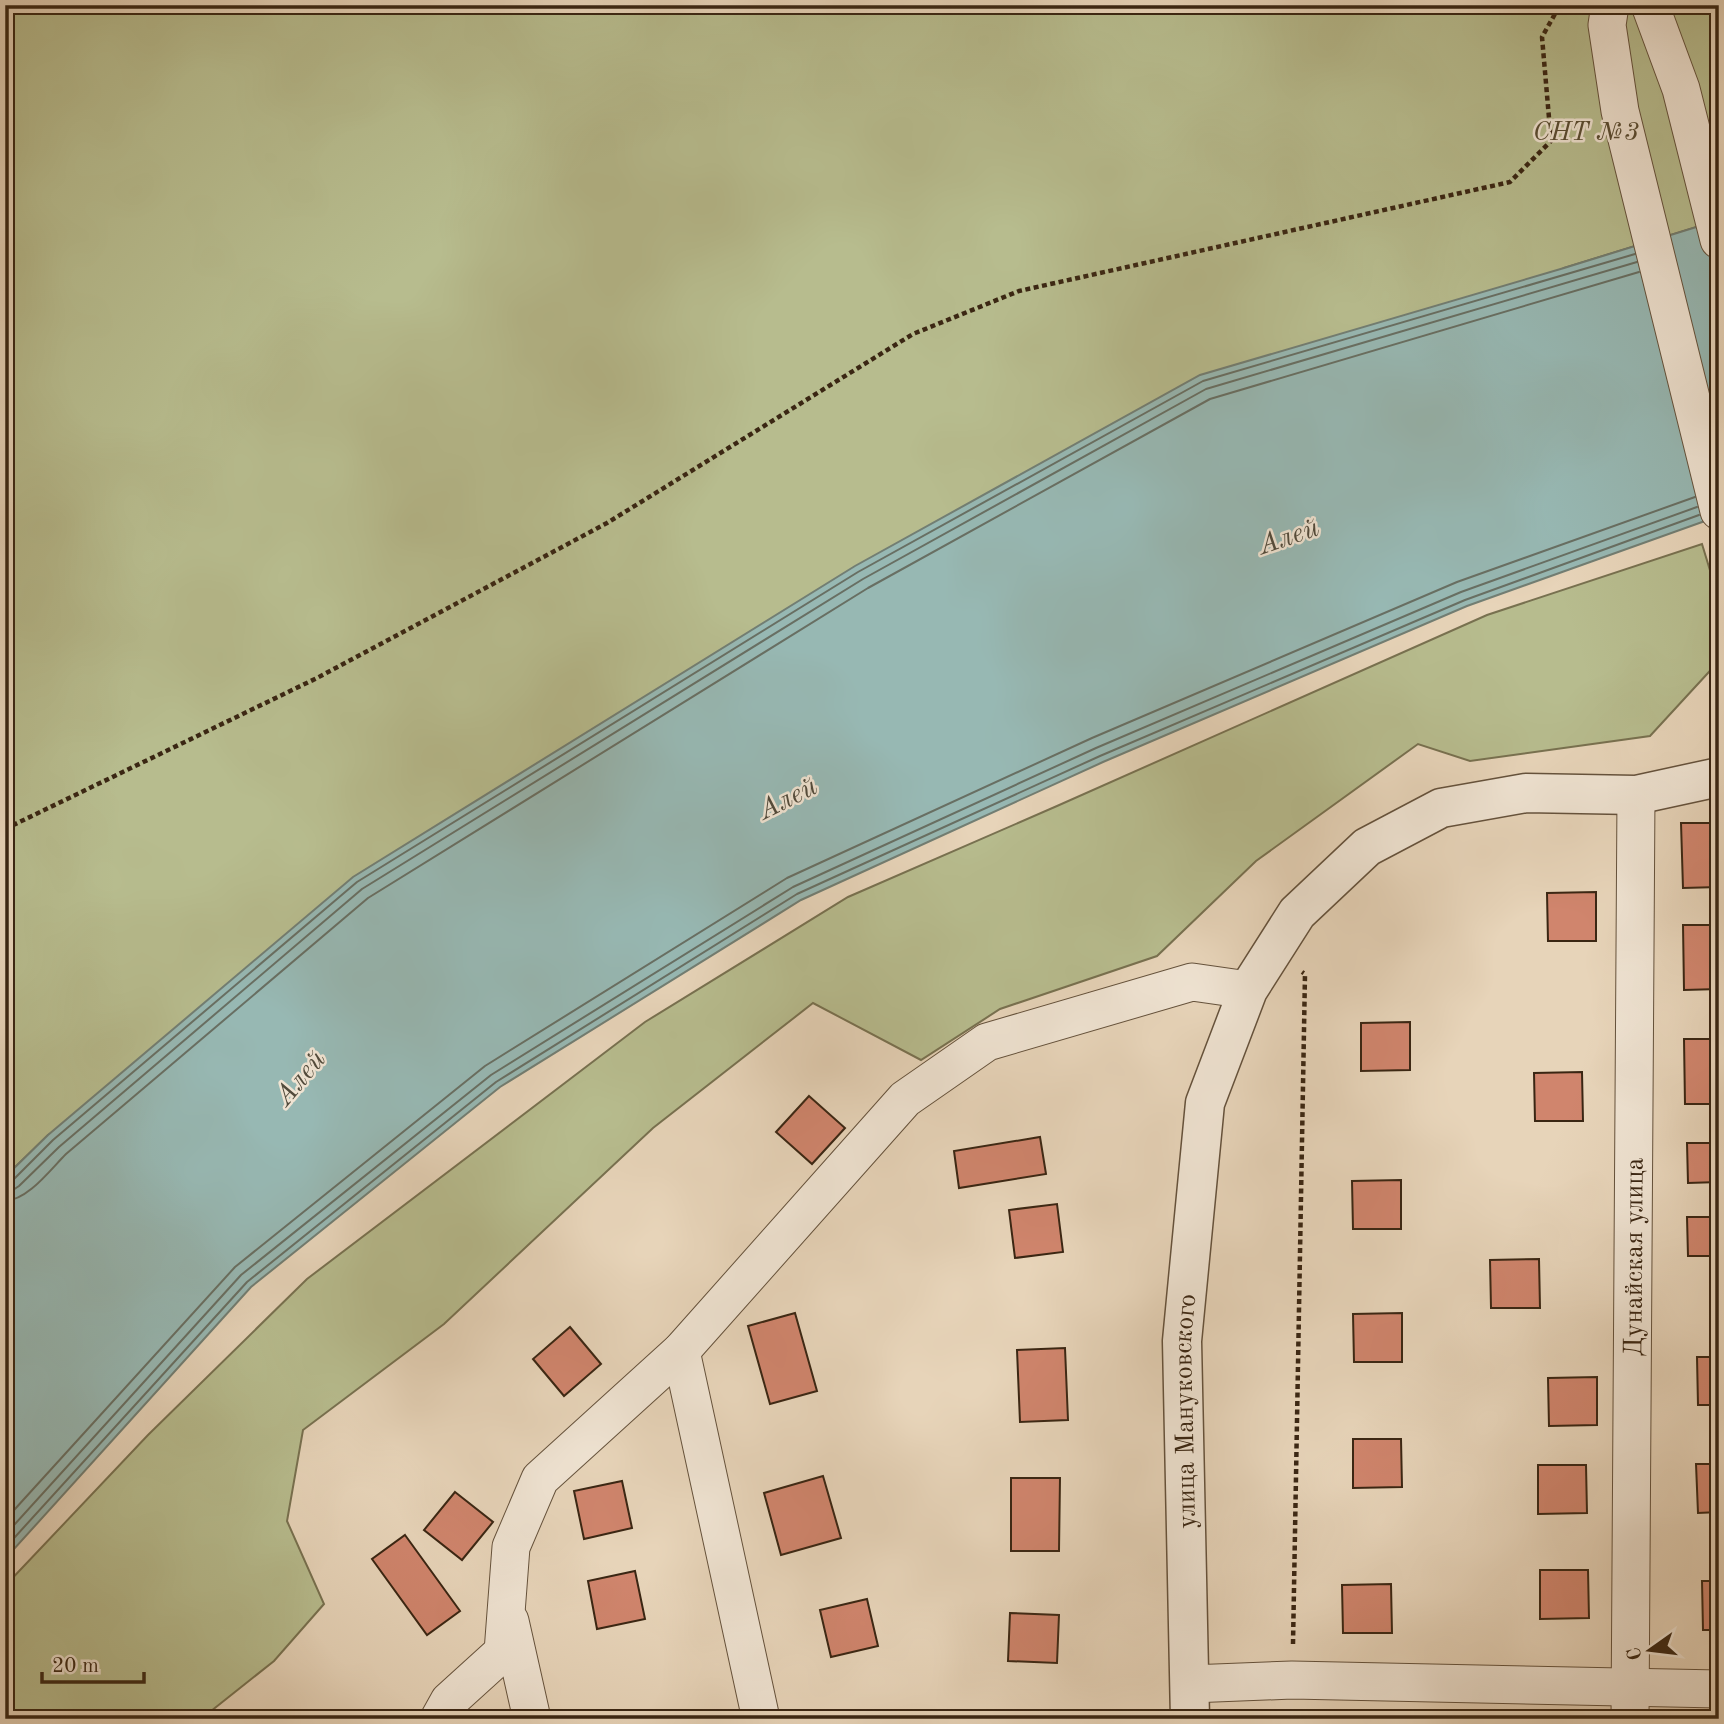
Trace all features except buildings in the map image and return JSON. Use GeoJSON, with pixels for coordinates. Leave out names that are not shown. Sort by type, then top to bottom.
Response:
{"type":"FeatureCollection","features":[{"type":"Feature","properties":{"kind":"street"},"geometry":{"type":"LineString","coordinates":[[1610,5],[1607,25],[1620,111],[1719,511]]}},
{"type":"Feature","properties":{"kind":"street"},"geometry":{"type":"LineString","coordinates":[[1650,5],[1684,97],[1719,240]]}},
{"type":"Feature","properties":{"kind":"street","name":"улица Мануковского"},"geometry":{"type":"LineString","coordinates":[[1190,1701],[1182,1341],[1205,1103],[1248,989],[1297,913],[1367,847],[1441,808],[1526,793],[1636,795],[1719,777]]}},
{"type":"Feature","properties":{"kind":"street","name":"Дунайская улица"},"geometry":{"type":"LineString","coordinates":[[1630,1703],[1636,795]]}},
{"type":"Feature","properties":{"kind":"street"},"geometry":{"type":"LineString","coordinates":[[439,1719],[449,1701],[503,1652],[511,1547],[540,1479],[681,1351],[905,1099],[987,1041],[1192,982],[1248,989]]}},
{"type":"Feature","properties":{"kind":"street"},"geometry":{"type":"LineString","coordinates":[[681,1351],[761,1719]]}},
{"type":"Feature","properties":{"kind":"street"},"geometry":{"type":"LineString","coordinates":[[506,1605],[531,1719]]}},
{"type":"Feature","properties":{"kind":"street"},"geometry":{"type":"LineString","coordinates":[[1190,1701],[1292,1680],[1630,1703],[1719,1689]]}},
{"type":"Feature","properties":{"kind":"path"},"geometry":{"type":"LineString","coordinates":[[5,829],[317,678],[607,523],[913,334],[1019,290],[1510,182],[1551,142],[1542,37],[1560,5]]}},
{"type":"Feature","properties":{"kind":"path"},"geometry":{"type":"LineString","coordinates":[[1274,950],[1305,974],[1292,1680]]}},
{"type":"Feature","properties":{"kind":"green space","name":"СНТ №3"},"geometry":{"type":"Polygon","coordinates":[[[5,5],[1719,5],[1719,220],[1564,268],[48,1135],[5,1177],[5,5]]]}},
{"type":"Feature","properties":{"kind":"green space"},"geometry":{"type":"Polygon","coordinates":[[[1702,544],[1719,600],[1719,661],[1650,736],[1470,761],[1418,744],[1256,861],[1157,956],[1000,1009],[921,1060],[813,1003],[653,1128],[444,1324],[303,1430],[287,1521],[324,1604],[274,1661],[201,1719],[5,1719],[5,1586],[148,1435],[307,1279],[645,1022],[848,897],[1487,615],[1702,544]]]}},
{"type":"Feature","properties":{"kind":"water","name":"Алей"},"geometry":{"type":"Polygon","coordinates":[[[1719,220],[1719,516],[1467,606],[1103,762],[801,900],[500,1087],[251,1287],[5,1559],[5,1177],[48,1135],[353,877],[855,566],[1200,375],[1719,220]]]}}]}
